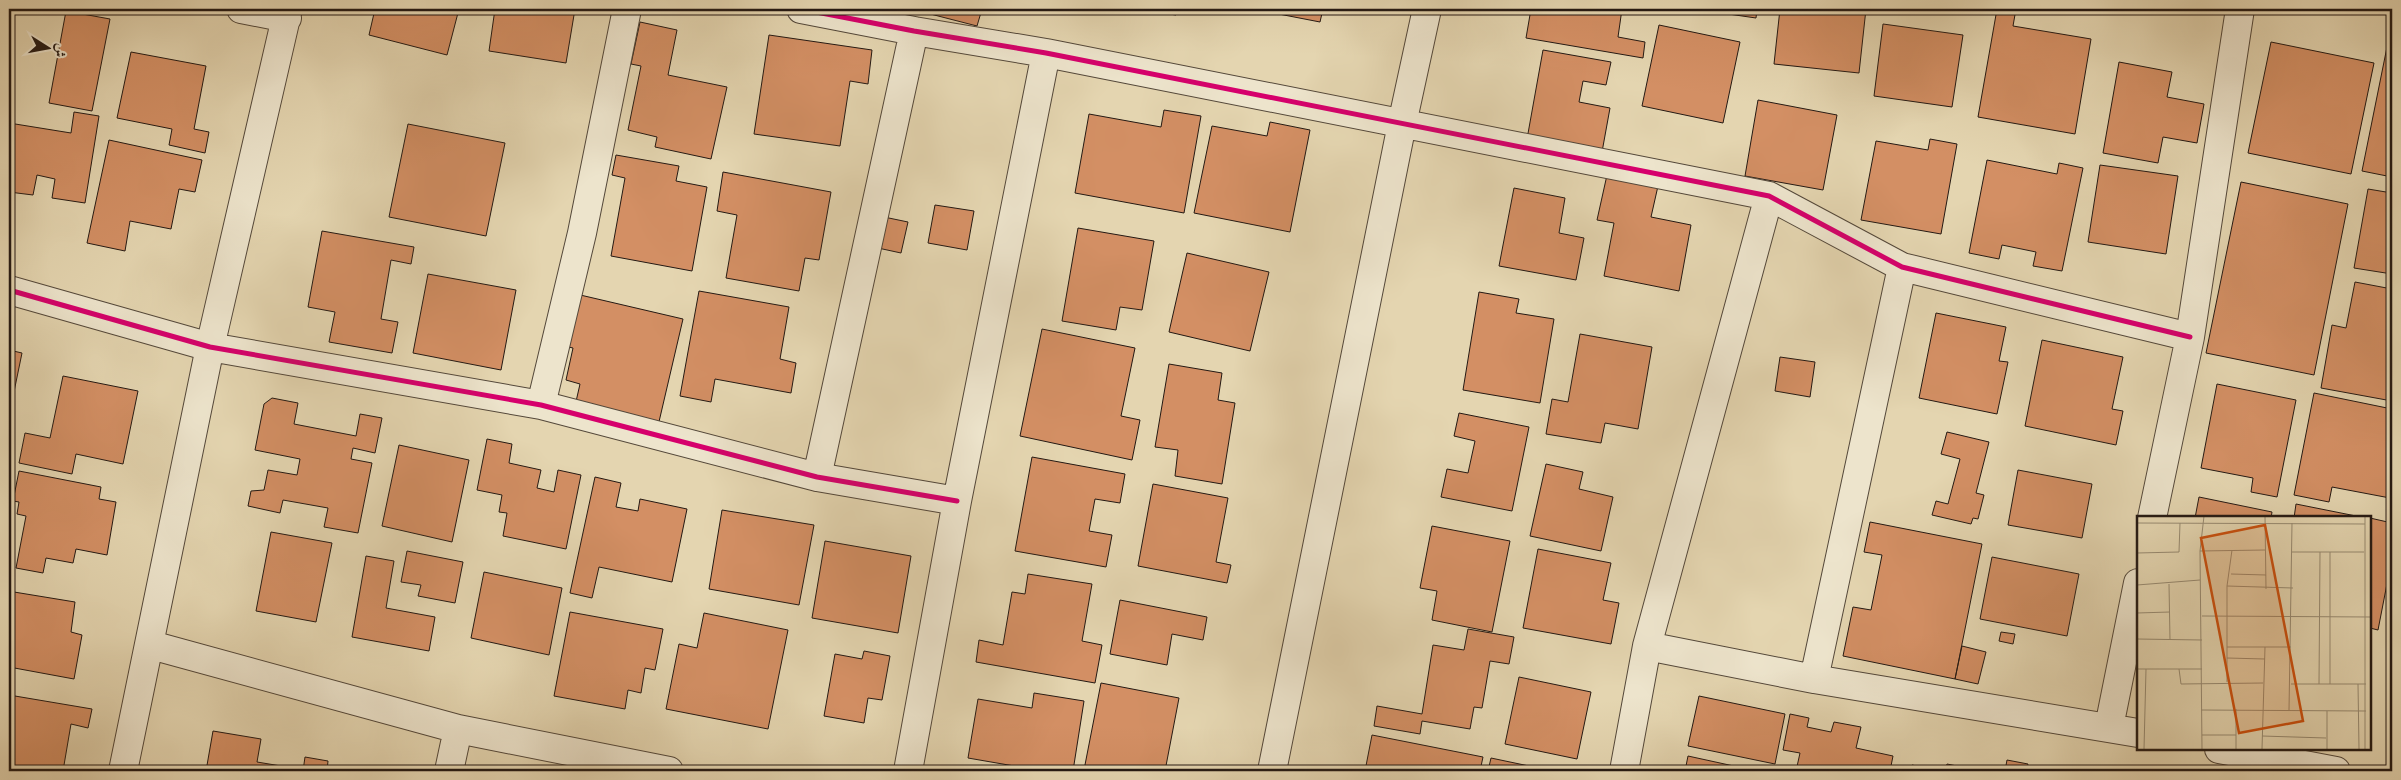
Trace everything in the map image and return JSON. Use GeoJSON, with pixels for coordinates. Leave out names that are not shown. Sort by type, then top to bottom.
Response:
{"type":"FeatureCollection","features":[{"type":"Feature","properties":{"kind":"street"},"geometry":{"type":"LineString","coordinates":[[123,771],[151,645],[210,347],[287,13],[242,9]]}},
{"type":"Feature","properties":{"kind":"street"},"geometry":{"type":"LineString","coordinates":[[541,405],[582,233],[627,9]]}},
{"type":"Feature","properties":{"kind":"street"},"geometry":{"type":"LineString","coordinates":[[801,9],[914,32],[1046,53],[1769,196],[1902,267],[2190,337]]}},
{"type":"Feature","properties":{"kind":"street"},"geometry":{"type":"LineString","coordinates":[[1272,771],[1402,124],[1427,9]]}},
{"type":"Feature","properties":{"kind":"street"},"geometry":{"type":"LineString","coordinates":[[2152,516],[2190,337],[2240,9]]}},
{"type":"Feature","properties":{"kind":"street"},"geometry":{"type":"LineString","coordinates":[[817,477],[914,32]]}},
{"type":"Feature","properties":{"kind":"street"},"geometry":{"type":"LineString","coordinates":[[908,771],[957,502],[1046,53]]}},
{"type":"Feature","properties":{"kind":"street"},"geometry":{"type":"LineString","coordinates":[[1624,771],[1647,646],[1769,196]]}},
{"type":"Feature","properties":{"kind":"street"},"geometry":{"type":"LineString","coordinates":[[1814,679],[1902,267]]}},
{"type":"Feature","properties":{"kind":"street"},"geometry":{"type":"LineString","coordinates":[[9,290],[210,347],[541,405],[817,477],[957,502]]}},
{"type":"Feature","properties":{"kind":"street"},"geometry":{"type":"LineString","coordinates":[[2109,728],[2137,588]]}},
{"type":"Feature","properties":{"kind":"street"},"geometry":{"type":"LineString","coordinates":[[151,645],[458,729],[668,771]]}},
{"type":"Feature","properties":{"kind":"street"},"geometry":{"type":"LineString","coordinates":[[1647,646],[1814,679],[2137,733]]}},
{"type":"Feature","properties":{"kind":"street"},"geometry":{"type":"LineString","coordinates":[[449,771],[458,729]]}},
{"type":"Feature","properties":{"kind":"street"},"geometry":{"type":"LineString","coordinates":[[2224,750],[2336,771]]}},
{"type":"Feature","properties":{"kind":"building"},"geometry":{"type":"Polygon","coordinates":[[[375,9],[459,9],[447,55],[369,35],[375,9]]]}},
{"type":"Feature","properties":{"kind":"building"},"geometry":{"type":"Polygon","coordinates":[[[495,9],[575,9],[566,63],[489,51],[495,9]]]}},
{"type":"Feature","properties":{"kind":"building"},"geometry":{"type":"Polygon","coordinates":[[[911,9],[982,9],[977,26],[911,9]]]}},
{"type":"Feature","properties":{"kind":"building"},"geometry":{"type":"Polygon","coordinates":[[[1137,9],[1177,9],[1176,15],[1137,9]]]}},
{"type":"Feature","properties":{"kind":"building"},"geometry":{"type":"Polygon","coordinates":[[[1253,9],[1323,9],[1320,22],[1253,9]]]}},
{"type":"Feature","properties":{"kind":"building"},"geometry":{"type":"Polygon","coordinates":[[[1531,9],[1622,9],[1618,37],[1645,42],[1643,58],[1526,38],[1531,9]]]}},
{"type":"Feature","properties":{"kind":"building"},"geometry":{"type":"Polygon","coordinates":[[[1694,9],[1757,9],[1756,18],[1694,9]]]}},
{"type":"Feature","properties":{"kind":"building"},"geometry":{"type":"Polygon","coordinates":[[[1780,9],[1866,9],[1859,73],[1774,64],[1780,9]]]}},
{"type":"Feature","properties":{"kind":"building"},"geometry":{"type":"Polygon","coordinates":[[[1997,9],[2016,9],[2013,26],[2091,39],[2075,134],[1978,117],[1997,9]]]}},
{"type":"Feature","properties":{"kind":"building"},"geometry":{"type":"Polygon","coordinates":[[[66,11],[110,19],[92,111],[49,103],[66,11]]]}},
{"type":"Feature","properties":{"kind":"building"},"geometry":{"type":"Polygon","coordinates":[[[640,22],[677,30],[668,75],[727,87],[711,159],[655,147],[657,137],[628,130],[641,66],[631,64],[640,22]]]}},
{"type":"Feature","properties":{"kind":"building"},"geometry":{"type":"Polygon","coordinates":[[[1883,24],[1963,35],[1952,107],[1874,96],[1883,24]]]}},
{"type":"Feature","properties":{"kind":"building"},"geometry":{"type":"Polygon","coordinates":[[[1659,25],[1740,42],[1723,123],[1642,106],[1659,25]]]}},
{"type":"Feature","properties":{"kind":"building"},"geometry":{"type":"Polygon","coordinates":[[[769,35],[872,50],[868,84],[850,81],[840,146],[754,134],[769,35]]]}},
{"type":"Feature","properties":{"kind":"building"},"geometry":{"type":"Polygon","coordinates":[[[2271,42],[2374,63],[2351,174],[2248,153],[2271,42]]]}},
{"type":"Feature","properties":{"kind":"building"},"geometry":{"type":"Polygon","coordinates":[[[2388,42],[2392,43],[2392,177],[2362,171],[2388,42]]]}},
{"type":"Feature","properties":{"kind":"building"},"geometry":{"type":"Polygon","coordinates":[[[1543,50],[1611,62],[1606,85],[1583,81],[1579,102],[1610,108],[1602,152],[1527,139],[1543,50]]]}},
{"type":"Feature","properties":{"kind":"building"},"geometry":{"type":"Polygon","coordinates":[[[131,52],[206,66],[194,129],[209,132],[205,153],[169,145],[172,129],[117,118],[131,52]]]}},
{"type":"Feature","properties":{"kind":"building"},"geometry":{"type":"Polygon","coordinates":[[[2119,62],[2172,72],[2167,97],[2204,104],[2197,143],[2163,137],[2158,163],[2103,153],[2119,62]]]}},
{"type":"Feature","properties":{"kind":"building"},"geometry":{"type":"Polygon","coordinates":[[[1758,100],[1837,115],[1823,190],[1745,176],[1758,100]]]}},
{"type":"Feature","properties":{"kind":"building"},"geometry":{"type":"Polygon","coordinates":[[[1164,110],[1201,116],[1184,213],[1075,193],[1089,114],[1161,127],[1164,110]]]}},
{"type":"Feature","properties":{"kind":"building"},"geometry":{"type":"Polygon","coordinates":[[[74,112],[99,116],[85,203],[52,198],[55,179],[37,175],[33,195],[9,192],[9,123],[71,133],[74,112]]]}},
{"type":"Feature","properties":{"kind":"building"},"geometry":{"type":"Polygon","coordinates":[[[1270,122],[1310,130],[1290,232],[1194,213],[1212,126],[1267,136],[1270,122]]]}},
{"type":"Feature","properties":{"kind":"building"},"geometry":{"type":"Polygon","coordinates":[[[408,124],[505,143],[486,236],[389,217],[408,124]]]}},
{"type":"Feature","properties":{"kind":"building"},"geometry":{"type":"Polygon","coordinates":[[[1930,139],[1957,144],[1941,234],[1861,220],[1876,141],[1928,150],[1930,139]]]}},
{"type":"Feature","properties":{"kind":"building"},"geometry":{"type":"Polygon","coordinates":[[[109,140],[202,160],[195,192],[179,189],[171,229],[130,221],[125,251],[87,243],[109,140]]]}},
{"type":"Feature","properties":{"kind":"building"},"geometry":{"type":"Polygon","coordinates":[[[616,155],[679,166],[676,181],[707,187],[692,271],[611,256],[625,178],[612,175],[616,155]]]}},
{"type":"Feature","properties":{"kind":"building"},"geometry":{"type":"Polygon","coordinates":[[[1987,160],[2057,174],[2059,163],[2083,168],[2062,271],[2033,266],[2036,252],[2002,245],[1999,259],[1969,253],[1987,160]]]}},
{"type":"Feature","properties":{"kind":"building"},"geometry":{"type":"Polygon","coordinates":[[[2100,165],[2178,176],[2166,254],[2088,242],[2100,165]]]}},
{"type":"Feature","properties":{"kind":"building"},"geometry":{"type":"Polygon","coordinates":[[[723,172],[831,192],[819,260],[805,258],[799,291],[726,278],[737,215],[717,211],[723,172]]]}},
{"type":"Feature","properties":{"kind":"building"},"geometry":{"type":"Polygon","coordinates":[[[1607,175],[1658,186],[1651,217],[1691,225],[1679,291],[1604,276],[1614,223],[1597,220],[1607,175]]]}},
{"type":"Feature","properties":{"kind":"building"},"geometry":{"type":"Polygon","coordinates":[[[2241,182],[2348,204],[2314,375],[2206,353],[2241,182]]]}},
{"type":"Feature","properties":{"kind":"building"},"geometry":{"type":"Polygon","coordinates":[[[1514,188],[1565,198],[1559,233],[1584,238],[1576,280],[1499,266],[1514,188]]]}},
{"type":"Feature","properties":{"kind":"building"},"geometry":{"type":"Polygon","coordinates":[[[2368,189],[2392,193],[2392,274],[2354,268],[2368,189]]]}},
{"type":"Feature","properties":{"kind":"building"},"geometry":{"type":"Polygon","coordinates":[[[935,205],[974,211],[967,250],[928,243],[935,205]]]}},
{"type":"Feature","properties":{"kind":"building"},"geometry":{"type":"Polygon","coordinates":[[[884,217],[908,222],[901,253],[878,248],[884,217]]]}},
{"type":"Feature","properties":{"kind":"building"},"geometry":{"type":"Polygon","coordinates":[[[1078,228],[1154,241],[1142,310],[1120,307],[1116,330],[1062,321],[1078,228]]]}},
{"type":"Feature","properties":{"kind":"building"},"geometry":{"type":"Polygon","coordinates":[[[322,231],[414,247],[411,264],[391,260],[381,319],[398,322],[392,353],[329,342],[335,312],[308,307],[322,231]]]}},
{"type":"Feature","properties":{"kind":"building"},"geometry":{"type":"Polygon","coordinates":[[[1187,253],[1269,272],[1250,351],[1169,332],[1187,253]]]}},
{"type":"Feature","properties":{"kind":"building"},"geometry":{"type":"Polygon","coordinates":[[[428,274],[516,290],[501,370],[413,353],[428,274]]]}},
{"type":"Feature","properties":{"kind":"building"},"geometry":{"type":"Polygon","coordinates":[[[2355,282],[2392,289],[2392,401],[2321,388],[2332,325],[2346,328],[2355,282]]]}},
{"type":"Feature","properties":{"kind":"building"},"geometry":{"type":"Polygon","coordinates":[[[699,291],[789,307],[780,359],[796,363],[791,393],[715,379],[711,402],[680,396],[699,291]]]}},
{"type":"Feature","properties":{"kind":"building"},"geometry":{"type":"Polygon","coordinates":[[[1479,292],[1519,299],[1516,313],[1554,319],[1540,403],[1463,390],[1479,292]]]}},
{"type":"Feature","properties":{"kind":"building"},"geometry":{"type":"Polygon","coordinates":[[[576,294],[683,319],[658,426],[575,406],[580,384],[566,380],[573,348],[564,346],[576,294]]]}},
{"type":"Feature","properties":{"kind":"building"},"geometry":{"type":"Polygon","coordinates":[[[1936,313],[2006,327],[1999,361],[2008,362],[1997,414],[1919,398],[1936,313]]]}},
{"type":"Feature","properties":{"kind":"building"},"geometry":{"type":"Polygon","coordinates":[[[1042,329],[1135,348],[1121,416],[1140,420],[1132,460],[1020,436],[1042,329]]]}},
{"type":"Feature","properties":{"kind":"building"},"geometry":{"type":"Polygon","coordinates":[[[1580,334],[1652,347],[1638,429],[1605,423],[1601,443],[1546,434],[1552,399],[1568,402],[1580,334]]]}},
{"type":"Feature","properties":{"kind":"building"},"geometry":{"type":"Polygon","coordinates":[[[2042,340],[2123,357],[2112,409],[2123,411],[2116,445],[2025,426],[2042,340]]]}},
{"type":"Feature","properties":{"kind":"building"},"geometry":{"type":"Polygon","coordinates":[[[9,350],[22,353],[9,416],[9,350]]]}},
{"type":"Feature","properties":{"kind":"building"},"geometry":{"type":"Polygon","coordinates":[[[1780,357],[1815,362],[1810,397],[1775,391],[1780,357]]]}},
{"type":"Feature","properties":{"kind":"building"},"geometry":{"type":"Polygon","coordinates":[[[1169,364],[1222,373],[1218,400],[1235,403],[1222,484],[1175,476],[1178,450],[1155,447],[1169,364]]]}},
{"type":"Feature","properties":{"kind":"building"},"geometry":{"type":"Polygon","coordinates":[[[63,376],[138,391],[123,464],[76,454],[72,474],[19,463],[25,433],[50,438],[63,376]]]}},
{"type":"Feature","properties":{"kind":"building"},"geometry":{"type":"Polygon","coordinates":[[[2217,384],[2296,400],[2277,497],[2251,492],[2253,478],[2201,468],[2217,384]]]}},
{"type":"Feature","properties":{"kind":"building"},"geometry":{"type":"Polygon","coordinates":[[[2314,393],[2392,409],[2392,485],[2390,498],[2332,487],[2329,502],[2294,495],[2314,393]]]}},
{"type":"Feature","properties":{"kind":"building"},"geometry":{"type":"Polygon","coordinates":[[[272,398],[298,403],[294,424],[356,436],[360,414],[382,418],[375,453],[353,448],[351,459],[372,463],[358,533],[324,527],[328,508],[283,500],[280,513],[248,506],[251,491],[264,490],[268,470],[297,475],[300,459],[255,450],[264,404],[272,398]]]}},
{"type":"Feature","properties":{"kind":"building"},"geometry":{"type":"Polygon","coordinates":[[[1459,413],[1529,427],[1512,511],[1441,497],[1447,469],[1468,473],[1475,441],[1454,436],[1459,413]]]}},
{"type":"Feature","properties":{"kind":"building"},"geometry":{"type":"Polygon","coordinates":[[[1947,432],[1989,442],[1976,493],[1984,495],[1978,519],[1973,518],[1971,524],[1932,515],[1936,501],[1948,504],[1960,459],[1941,454],[1947,432]]]}},
{"type":"Feature","properties":{"kind":"building"},"geometry":{"type":"Polygon","coordinates":[[[487,439],[512,444],[509,463],[541,470],[537,488],[554,492],[558,470],[581,475],[566,549],[503,536],[507,513],[499,512],[502,495],[477,490],[487,439]]]}},
{"type":"Feature","properties":{"kind":"building"},"geometry":{"type":"Polygon","coordinates":[[[399,445],[469,460],[452,542],[382,526],[399,445]]]}},
{"type":"Feature","properties":{"kind":"building"},"geometry":{"type":"Polygon","coordinates":[[[1032,457],[1125,474],[1120,503],[1095,499],[1089,531],[1112,535],[1106,567],[1015,551],[1032,457]]]}},
{"type":"Feature","properties":{"kind":"building"},"geometry":{"type":"Polygon","coordinates":[[[1546,464],[1583,472],[1579,489],[1613,497],[1601,551],[1530,536],[1546,464]]]}},
{"type":"Feature","properties":{"kind":"building"},"geometry":{"type":"Polygon","coordinates":[[[2018,470],[2092,484],[2082,538],[2008,525],[2018,470]]]}},
{"type":"Feature","properties":{"kind":"building"},"geometry":{"type":"Polygon","coordinates":[[[19,471],[101,487],[99,499],[116,502],[107,555],[76,549],[73,563],[46,558],[43,573],[16,568],[26,516],[17,514],[19,502],[13,501],[19,471]]]}},
{"type":"Feature","properties":{"kind":"building"},"geometry":{"type":"Polygon","coordinates":[[[595,477],[621,483],[616,507],[638,511],[640,499],[687,509],[672,582],[599,567],[592,598],[570,593],[595,477]]]}},
{"type":"Feature","properties":{"kind":"building"},"geometry":{"type":"Polygon","coordinates":[[[1153,484],[1228,498],[1216,562],[1231,565],[1227,583],[1138,566],[1153,484]]]}},
{"type":"Feature","properties":{"kind":"building"},"geometry":{"type":"Polygon","coordinates":[[[2199,497],[2272,512],[2271,516],[2195,516],[2199,497]]]}},
{"type":"Feature","properties":{"kind":"building"},"geometry":{"type":"Polygon","coordinates":[[[2296,504],[2356,516],[2294,516],[2296,504]]]}},
{"type":"Feature","properties":{"kind":"building"},"geometry":{"type":"Polygon","coordinates":[[[722,510],[814,525],[799,605],[709,589],[722,510]]]}},
{"type":"Feature","properties":{"kind":"building"},"geometry":{"type":"Polygon","coordinates":[[[2371,518],[2392,523],[2392,558],[2378,630],[2371,628],[2371,518]]]}},
{"type":"Feature","properties":{"kind":"building"},"geometry":{"type":"Polygon","coordinates":[[[1870,522],[1982,544],[1955,679],[1843,656],[1853,607],[1871,610],[1882,555],[1864,552],[1870,522]]]}},
{"type":"Feature","properties":{"kind":"building"},"geometry":{"type":"Polygon","coordinates":[[[1432,526],[1510,541],[1492,632],[1432,620],[1437,591],[1420,588],[1432,526]]]}},
{"type":"Feature","properties":{"kind":"building"},"geometry":{"type":"Polygon","coordinates":[[[271,532],[332,543],[316,622],[256,611],[271,532]]]}},
{"type":"Feature","properties":{"kind":"building"},"geometry":{"type":"Polygon","coordinates":[[[825,541],[911,556],[898,633],[812,618],[825,541]]]}},
{"type":"Feature","properties":{"kind":"building"},"geometry":{"type":"Polygon","coordinates":[[[1538,549],[1611,563],[1603,600],[1619,603],[1611,644],[1523,628],[1538,549]]]}},
{"type":"Feature","properties":{"kind":"building"},"geometry":{"type":"Polygon","coordinates":[[[407,551],[463,562],[455,603],[418,596],[421,585],[401,582],[407,551]]]}},
{"type":"Feature","properties":{"kind":"building"},"geometry":{"type":"Polygon","coordinates":[[[366,556],[394,561],[386,608],[435,617],[429,651],[352,637],[366,556]]]}},
{"type":"Feature","properties":{"kind":"building"},"geometry":{"type":"Polygon","coordinates":[[[1992,557],[2079,574],[2067,636],[1980,619],[1992,557]]]}},
{"type":"Feature","properties":{"kind":"building"},"geometry":{"type":"Polygon","coordinates":[[[484,572],[562,588],[549,655],[471,638],[484,572]]]}},
{"type":"Feature","properties":{"kind":"building"},"geometry":{"type":"Polygon","coordinates":[[[1028,574],[1092,584],[1082,641],[1102,645],[1095,683],[976,662],[979,640],[1003,645],[1012,592],[1025,594],[1028,574]]]}},
{"type":"Feature","properties":{"kind":"building"},"geometry":{"type":"Polygon","coordinates":[[[14,592],[75,602],[71,632],[82,635],[74,679],[9,667],[9,624],[14,592]]]}},
{"type":"Feature","properties":{"kind":"building"},"geometry":{"type":"Polygon","coordinates":[[[1120,600],[1207,617],[1203,640],[1172,634],[1167,665],[1110,654],[1120,600]]]}},
{"type":"Feature","properties":{"kind":"building"},"geometry":{"type":"Polygon","coordinates":[[[570,612],[663,629],[655,670],[645,668],[641,693],[628,690],[625,709],[554,696],[570,612]]]}},
{"type":"Feature","properties":{"kind":"building"},"geometry":{"type":"Polygon","coordinates":[[[704,613],[788,630],[768,729],[666,709],[679,644],[697,648],[704,613]]]}},
{"type":"Feature","properties":{"kind":"building"},"geometry":{"type":"Polygon","coordinates":[[[1468,629],[1514,637],[1509,664],[1490,661],[1482,708],[1474,707],[1470,729],[1422,721],[1420,734],[1374,726],[1377,706],[1422,714],[1433,645],[1464,650],[1468,629]]]}},
{"type":"Feature","properties":{"kind":"building"},"geometry":{"type":"Polygon","coordinates":[[[2001,632],[2015,634],[2013,644],[1999,641],[2001,632]]]}},
{"type":"Feature","properties":{"kind":"building"},"geometry":{"type":"Polygon","coordinates":[[[1962,646],[1986,652],[1978,684],[1955,679],[1962,646]]]}},
{"type":"Feature","properties":{"kind":"building"},"geometry":{"type":"Polygon","coordinates":[[[864,651],[890,656],[882,700],[868,698],[864,723],[824,716],[835,654],[862,659],[864,651]]]}},
{"type":"Feature","properties":{"kind":"building"},"geometry":{"type":"Polygon","coordinates":[[[1519,677],[1591,692],[1577,759],[1505,744],[1519,677]]]}},
{"type":"Feature","properties":{"kind":"building"},"geometry":{"type":"Polygon","coordinates":[[[1101,683],[1179,698],[1165,771],[1084,770],[1101,683]]]}},
{"type":"Feature","properties":{"kind":"building"},"geometry":{"type":"Polygon","coordinates":[[[1034,693],[1084,701],[1073,771],[1043,771],[968,758],[978,699],[1032,708],[1034,693]]]}},
{"type":"Feature","properties":{"kind":"building"},"geometry":{"type":"Polygon","coordinates":[[[9,695],[92,709],[88,728],[71,724],[63,771],[9,771],[9,695]]]}},
{"type":"Feature","properties":{"kind":"building"},"geometry":{"type":"Polygon","coordinates":[[[1699,696],[1785,714],[1775,764],[1688,746],[1699,696]]]}},
{"type":"Feature","properties":{"kind":"building"},"geometry":{"type":"Polygon","coordinates":[[[1790,714],[1809,718],[1807,727],[1831,732],[1834,722],[1861,727],[1856,748],[1893,756],[1890,771],[1796,771],[1800,753],[1783,750],[1790,714]]]}},
{"type":"Feature","properties":{"kind":"building"},"geometry":{"type":"Polygon","coordinates":[[[213,731],[261,739],[257,762],[281,766],[281,771],[206,771],[213,731]]]}},
{"type":"Feature","properties":{"kind":"building"},"geometry":{"type":"Polygon","coordinates":[[[1372,735],[1483,757],[1480,771],[1365,771],[1372,735]]]}},
{"type":"Feature","properties":{"kind":"building"},"geometry":{"type":"Polygon","coordinates":[[[1688,756],[1752,770],[1752,771],[1685,771],[1688,756]]]}},
{"type":"Feature","properties":{"kind":"building"},"geometry":{"type":"Polygon","coordinates":[[[305,757],[328,761],[327,771],[303,771],[305,757]]]}},
{"type":"Feature","properties":{"kind":"building"},"geometry":{"type":"Polygon","coordinates":[[[1491,758],[1529,766],[1528,771],[1488,771],[1491,758]]]}},
{"type":"Feature","properties":{"kind":"building"},"geometry":{"type":"Polygon","coordinates":[[[2007,760],[2028,764],[2026,771],[2005,771],[2007,760]]]}},
{"type":"Feature","properties":{"kind":"building"},"geometry":{"type":"Polygon","coordinates":[[[1947,764],[1982,771],[1945,771],[1947,764]]]}},
{"type":"Feature","properties":{"kind":"building"},"geometry":{"type":"Polygon","coordinates":[[[1912,765],[1942,771],[1911,771],[1912,765]]]}},
{"type":"Feature","properties":{"kind":"cycle path"},"geometry":{"type":"LineString","coordinates":[[801,9],[914,31],[1046,53],[1769,196],[1902,267],[2190,337]]}},
{"type":"Feature","properties":{"kind":"cycle path"},"geometry":{"type":"LineString","coordinates":[[9,290],[210,347],[541,405],[817,477],[957,501]]}}]}
